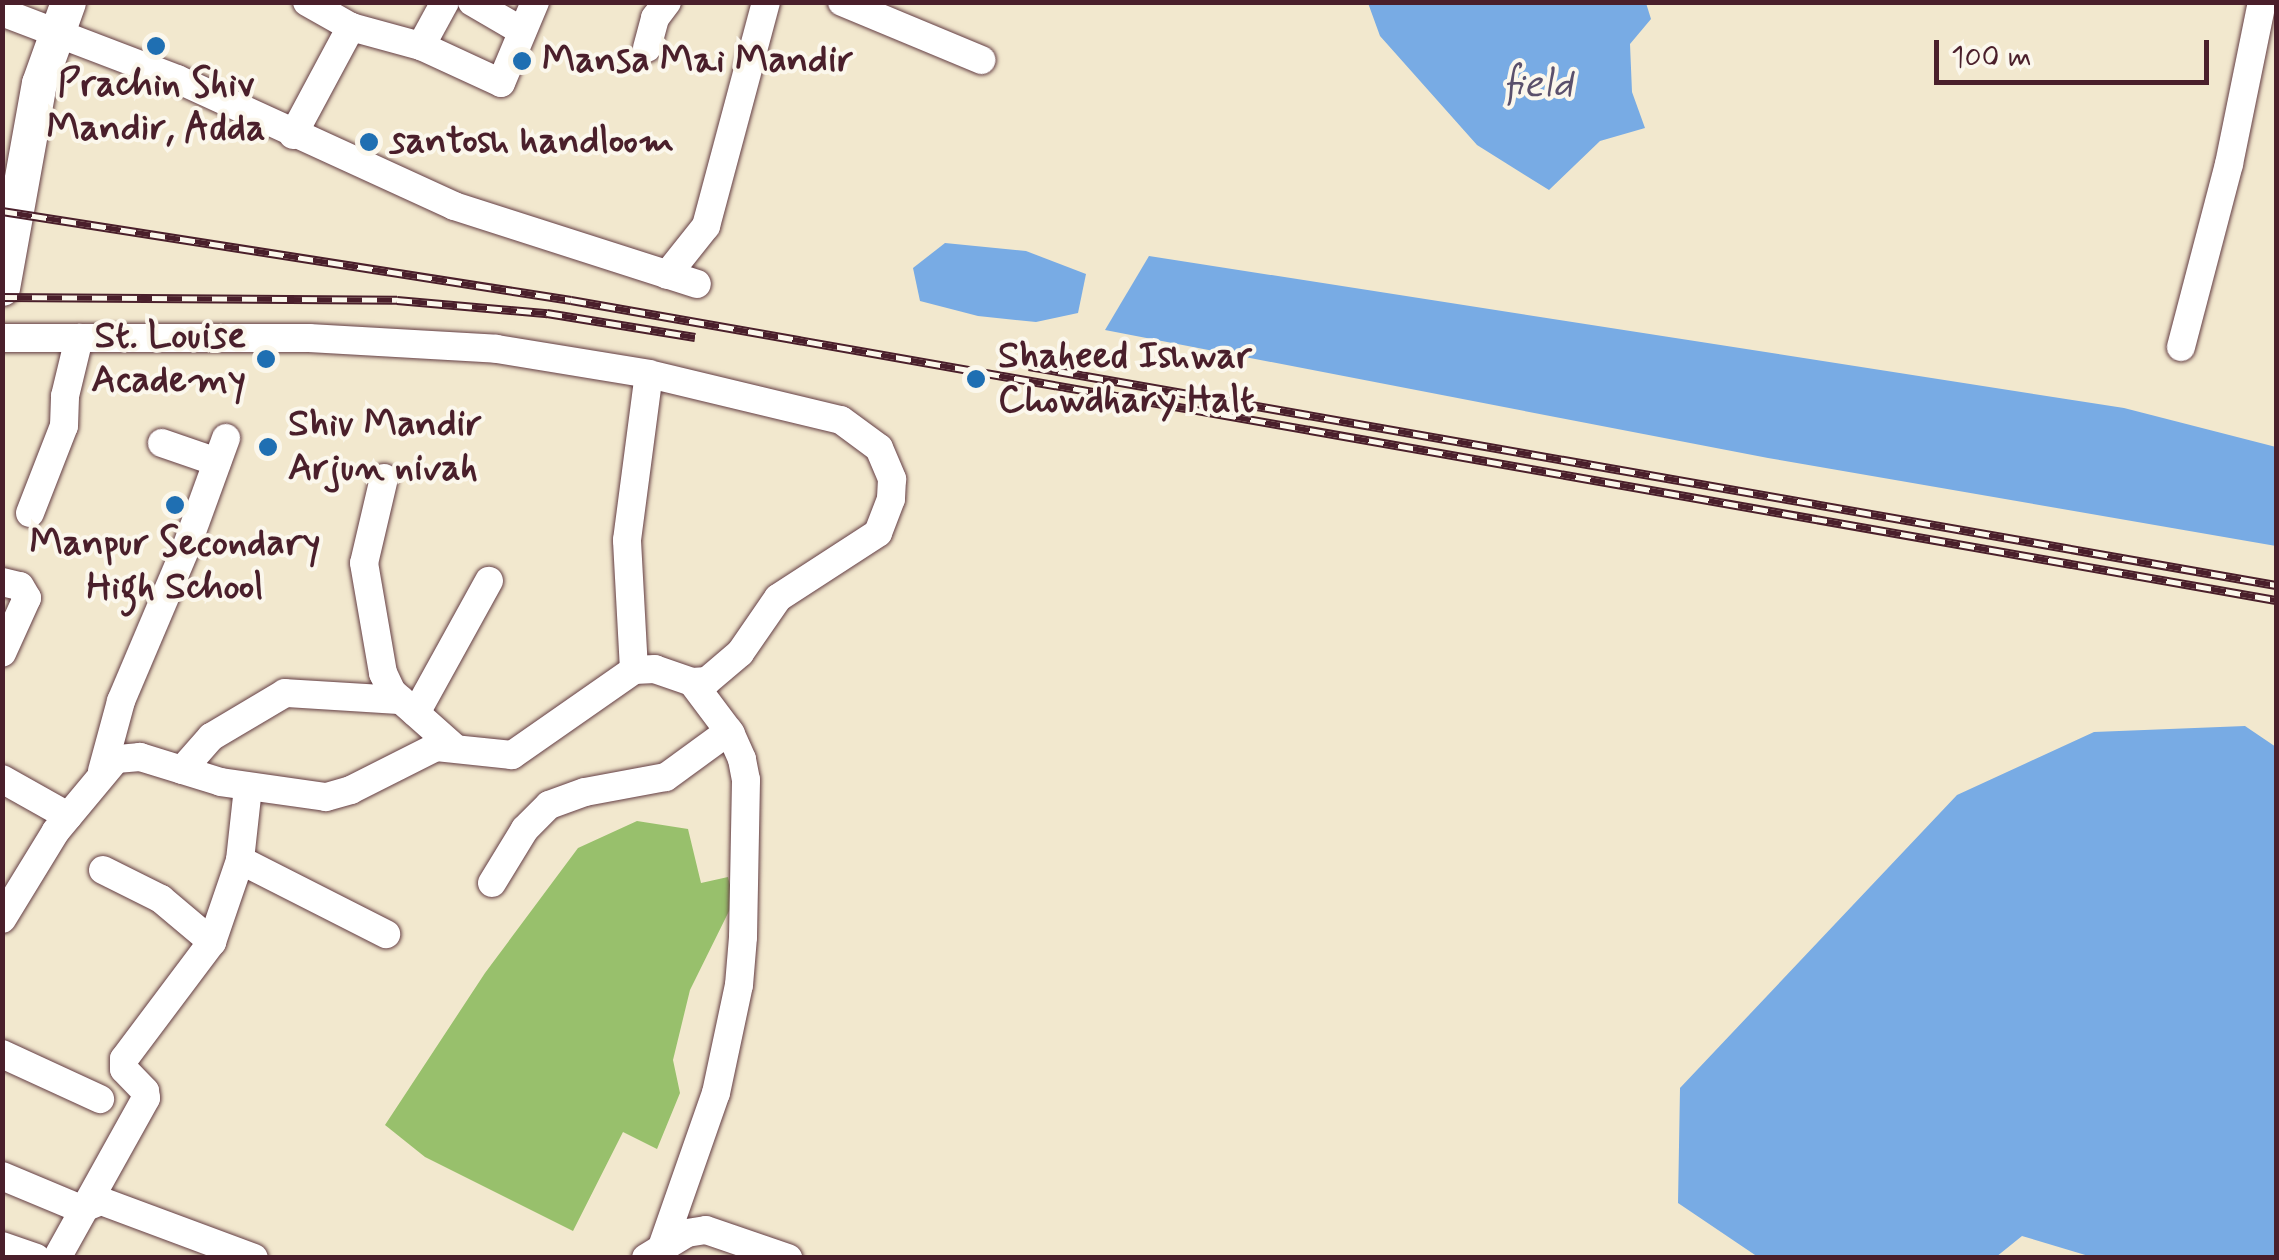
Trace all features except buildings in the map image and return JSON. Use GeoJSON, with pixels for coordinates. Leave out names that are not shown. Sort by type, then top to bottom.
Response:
{"type":"FeatureCollection","features":[{"type":"Feature","properties":{"kind":"main road"},"geometry":{"type":"LineString","coordinates":[[2,288],[11,182],[62,18]]}},
{"type":"Feature","properties":{"kind":"street"},"geometry":{"type":"LineString","coordinates":[[307,2],[351,27],[421,46],[501,83],[535,2]]}},
{"type":"Feature","properties":{"kind":"street"},"geometry":{"type":"LineString","coordinates":[[421,46],[444,2]]}},
{"type":"Feature","properties":{"kind":"street"},"geometry":{"type":"LineString","coordinates":[[472,2],[522,31]]}},
{"type":"Feature","properties":{"kind":"street"},"geometry":{"type":"LineString","coordinates":[[647,48],[655,18],[667,2]]}},
{"type":"Feature","properties":{"kind":"street"},"geometry":{"type":"LineString","coordinates":[[667,274],[706,226],[766,2]]}},
{"type":"Feature","properties":{"kind":"street"},"geometry":{"type":"LineString","coordinates":[[842,2],[981,60]]}},
{"type":"Feature","properties":{"kind":"street"},"geometry":{"type":"LineString","coordinates":[[2180,347],[2228,164],[2262,2]]}},
{"type":"Feature","properties":{"kind":"street"},"geometry":{"type":"LineString","coordinates":[[2,12],[62,18],[178,79],[454,206],[698,284]]}},
{"type":"Feature","properties":{"kind":"street"},"geometry":{"type":"LineString","coordinates":[[293,134],[351,27]]}},
{"type":"Feature","properties":{"kind":"street"},"geometry":{"type":"LineString","coordinates":[[2,338],[310,338],[450,344],[648,374],[842,420],[879,448],[892,479],[891,498],[878,533],[778,598],[725,670],[707,681],[692,682],[655,668],[634,670],[524,750],[498,756],[454,747],[429,749],[337,795],[304,796],[248,787],[132,756],[116,758],[68,816],[2,919]]}},
{"type":"Feature","properties":{"kind":"street"},"geometry":{"type":"LineString","coordinates":[[30,512],[64,426],[65,396],[79,338]]}},
{"type":"Feature","properties":{"kind":"street"},"geometry":{"type":"LineString","coordinates":[[634,670],[628,521],[648,374]]}},
{"type":"Feature","properties":{"kind":"street"},"geometry":{"type":"LineString","coordinates":[[102,771],[121,700],[222,450],[162,443]]}},
{"type":"Feature","properties":{"kind":"street"},"geometry":{"type":"LineString","coordinates":[[384,478],[364,562],[383,674],[409,706],[454,747]]}},
{"type":"Feature","properties":{"kind":"street"},"geometry":{"type":"LineString","coordinates":[[2,582],[20,586],[26,598],[2,654]]}},
{"type":"Feature","properties":{"kind":"street"},"geometry":{"type":"LineString","coordinates":[[409,706],[489,582]]}},
{"type":"Feature","properties":{"kind":"street"},"geometry":{"type":"LineString","coordinates":[[654,1252],[716,1093],[739,985],[746,780],[738,746],[692,682]]}},
{"type":"Feature","properties":{"kind":"street"},"geometry":{"type":"LineString","coordinates":[[182,770],[211,737],[284,693],[409,706]]}},
{"type":"Feature","properties":{"kind":"street"},"geometry":{"type":"LineString","coordinates":[[492,882],[525,830],[549,805],[585,792],[659,780],[729,731]]}},
{"type":"Feature","properties":{"kind":"street"},"geometry":{"type":"LineString","coordinates":[[2,779],[68,816]]}},
{"type":"Feature","properties":{"kind":"street"},"geometry":{"type":"LineString","coordinates":[[57,1258],[146,1098],[146,1091],[124,1068],[124,1059],[212,942],[240,860],[248,787]]}},
{"type":"Feature","properties":{"kind":"street"},"geometry":{"type":"LineString","coordinates":[[240,860],[386,934]]}},
{"type":"Feature","properties":{"kind":"street"},"geometry":{"type":"LineString","coordinates":[[103,870],[161,899],[212,942]]}},
{"type":"Feature","properties":{"kind":"street"},"geometry":{"type":"LineString","coordinates":[[2,1054],[100,1099]]}},
{"type":"Feature","properties":{"kind":"street"},"geometry":{"type":"LineString","coordinates":[[2,1176],[81,1209],[101,1201],[254,1258]]}},
{"type":"Feature","properties":{"kind":"street"},"geometry":{"type":"LineString","coordinates":[[654,1252],[687,1233],[706,1230],[788,1258]]}},
{"type":"Feature","properties":{"kind":"street"},"geometry":{"type":"LineString","coordinates":[[2,1246],[36,1258]]}},
{"type":"Feature","properties":{"kind":"green space"},"geometry":{"type":"Polygon","coordinates":[[[637,821],[688,829],[701,883],[728,877],[734,901],[690,990],[673,1060],[680,1093],[657,1149],[623,1132],[573,1231],[425,1157],[385,1125],[485,973],[578,848],[637,821]]]}},
{"type":"Feature","properties":{"kind":"water","name":"field"},"geometry":{"type":"Polygon","coordinates":[[[1368,3],[1646,3],[1651,19],[1630,44],[1632,92],[1645,128],[1600,141],[1549,190],[1477,145],[1380,36],[1368,3]]]}},
{"type":"Feature","properties":{"kind":"water"},"geometry":{"type":"Polygon","coordinates":[[[945,243],[1026,251],[1086,274],[1078,313],[1036,322],[978,316],[920,301],[913,268],[945,243]]]}},
{"type":"Feature","properties":{"kind":"water"},"geometry":{"type":"Polygon","coordinates":[[[1149,256],[2124,408],[2276,447],[2276,546],[1768,458],[1105,330],[1149,256]]]}},
{"type":"Feature","properties":{"kind":"water"},"geometry":{"type":"Polygon","coordinates":[[[2245,726],[2276,747],[2276,1257],[2092,1257],[2022,1236],[1996,1257],[1758,1257],[1678,1203],[1680,1088],[1957,795],[2094,732],[2245,726]]]}},
{"type":"Feature","properties":{"kind":"railway"},"geometry":{"type":"LineString","coordinates":[[2,211],[571,300],[2276,600]]}},
{"type":"Feature","properties":{"kind":"railway"},"geometry":{"type":"LineString","coordinates":[[2,297],[397,300],[547,313],[695,337]]}},
{"type":"Feature","properties":{"kind":"railway"},"geometry":{"type":"LineString","coordinates":[[1029,366],[2276,585]]}},
{"type":"Feature","properties":{"kind":"place","name":"Prachin Shiv Mandir, Adda"},"geometry":{"type":"Point","coordinates":[156,46]}},
{"type":"Feature","properties":{"kind":"place","name":"Mansa Mai Mandir"},"geometry":{"type":"Point","coordinates":[522,61]}},
{"type":"Feature","properties":{"kind":"place","name":"santosh handloom"},"geometry":{"type":"Point","coordinates":[369,142]}},
{"type":"Feature","properties":{"kind":"place","name":"St. Louise Academy"},"geometry":{"type":"Point","coordinates":[266,359]}},
{"type":"Feature","properties":{"kind":"place","name":"Shaheed Ishwar Chowdhary Halt"},"geometry":{"type":"Point","coordinates":[976,379]}},
{"type":"Feature","properties":{"kind":"place","name":"Shiv Mandir Arjun nivah"},"geometry":{"type":"Point","coordinates":[268,447]}},
{"type":"Feature","properties":{"kind":"place","name":"Manpur Secondary High School"},"geometry":{"type":"Point","coordinates":[175,505]}}]}
